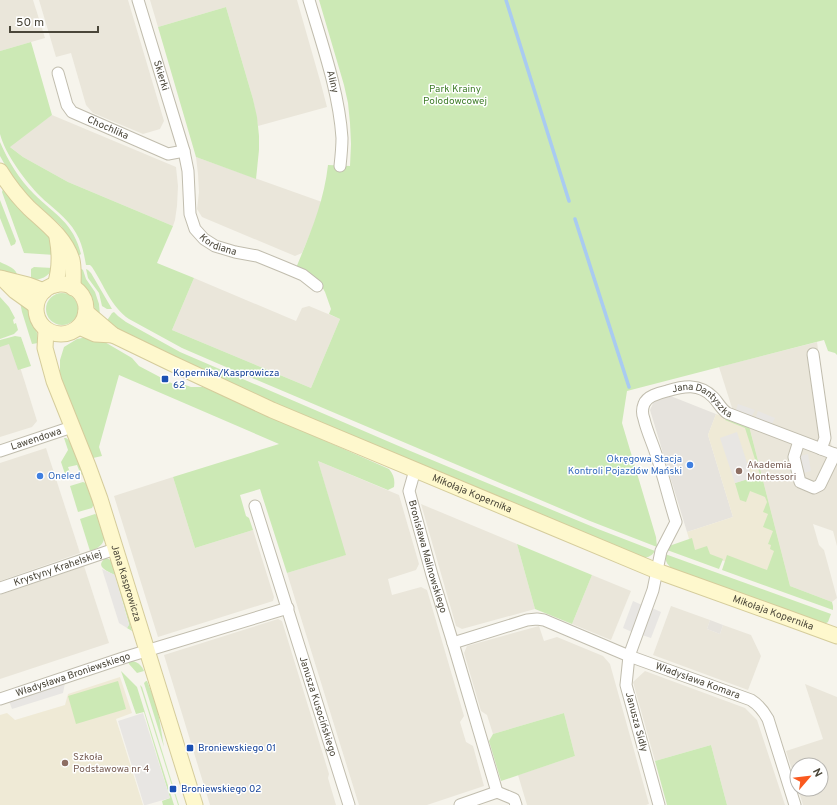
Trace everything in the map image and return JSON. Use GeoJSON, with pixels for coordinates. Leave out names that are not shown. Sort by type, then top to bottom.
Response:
{"type":"FeatureCollection","features":[{"type":"Feature","properties":{"kind":"street","name":"Skierki"},"geometry":{"type":"LineString","coordinates":[[138,0],[184,150]]}},
{"type":"Feature","properties":{"kind":"street","name":"Aliny"},"geometry":{"type":"LineString","coordinates":[[309,0],[334,88],[339,112],[342,140],[340,166]]}},
{"type":"Feature","properties":{"kind":"street","name":"Chochlika"},"geometry":{"type":"LineString","coordinates":[[58,73],[67,105],[72,112],[168,154],[184,150]]}},
{"type":"Feature","properties":{"kind":"street","name":"Kordiana"},"geometry":{"type":"LineString","coordinates":[[184,150],[188,171],[190,214],[195,229],[204,239],[215,246],[235,252],[257,256],[284,267],[303,275],[317,286]]}},
{"type":"Feature","properties":{"kind":"street"},"geometry":{"type":"LineString","coordinates":[[0,171],[14,191],[28,207],[49,226],[66,246],[72,260],[73,288]]}},
{"type":"Feature","properties":{"kind":"street"},"geometry":{"type":"LineString","coordinates":[[1,278],[28,285],[50,288],[64,285],[79,292],[86,305],[86,312],[84,320],[73,331],[67,334],[61,334],[46,330],[40,323],[37,315],[36,306],[39,298],[50,288],[57,279],[59,248],[56,234]]}},
{"type":"Feature","properties":{"kind":"street"},"geometry":{"type":"LineString","coordinates":[[1,278],[15,292],[36,306]]}},
{"type":"Feature","properties":{"kind":"street","name":"Mikołaja Kopernika"},"geometry":{"type":"LineString","coordinates":[[86,312],[113,336],[272,410],[657,571],[837,636]]}},
{"type":"Feature","properties":{"kind":"street","name":"Mikołaja Kopernika"},"geometry":{"type":"LineString","coordinates":[[78,327],[95,334],[113,336]]}},
{"type":"Feature","properties":{"kind":"street","name":"Jana Kasprowicza"},"geometry":{"type":"LineString","coordinates":[[46,330],[45,348],[54,381],[100,499],[194,805]]}},
{"type":"Feature","properties":{"kind":"street"},"geometry":{"type":"LineString","coordinates":[[49,364],[61,334]]}},
{"type":"Feature","properties":{"kind":"street"},"geometry":{"type":"LineString","coordinates":[[814,354],[826,438],[821,449]]}},
{"type":"Feature","properties":{"kind":"street","name":"Jana Dantyszka"},"geometry":{"type":"LineString","coordinates":[[657,571],[661,551],[676,522],[642,410],[644,402],[651,397],[673,389],[689,386],[696,387],[706,392],[727,413],[836,454]]}},
{"type":"Feature","properties":{"kind":"street","name":"Lawendowa"},"geometry":{"type":"LineString","coordinates":[[0,451],[72,427]]}},
{"type":"Feature","properties":{"kind":"street"},"geometry":{"type":"LineString","coordinates":[[799,441],[794,457],[800,482],[814,488],[820,485],[836,454]]}},
{"type":"Feature","properties":{"kind":"street","name":"Bronisława Malinowskiego"},"geometry":{"type":"LineString","coordinates":[[415,470],[409,491],[432,575],[497,792]]}},
{"type":"Feature","properties":{"kind":"street","name":"Janusza Kusocińskiego"},"geometry":{"type":"LineString","coordinates":[[255,506],[349,805]]}},
{"type":"Feature","properties":{"kind":"street","name":"Krystyny Krahelskiej"},"geometry":{"type":"LineString","coordinates":[[0,588],[116,549]]}},
{"type":"Feature","properties":{"kind":"street","name":"Janusza Sidły"},"geometry":{"type":"LineString","coordinates":[[657,571],[654,590],[629,656],[626,684],[659,805]]}},
{"type":"Feature","properties":{"kind":"street"},"geometry":{"type":"LineString","coordinates":[[147,650],[288,608]]}},
{"type":"Feature","properties":{"kind":"street","name":"Władysława Komara"},"geometry":{"type":"LineString","coordinates":[[453,643],[527,620],[544,620],[629,656],[750,700],[758,704],[768,719],[796,805]]}},
{"type":"Feature","properties":{"kind":"street","name":"Władysława Broniewskiego"},"geometry":{"type":"LineString","coordinates":[[0,699],[147,650]]}},
{"type":"Feature","properties":{"kind":"street"},"geometry":{"type":"LineString","coordinates":[[460,805],[497,792],[514,799],[516,805]]}},
{"type":"Feature","properties":{"kind":"shaded area"},"geometry":{"type":"Polygon","coordinates":[[[0,0],[33,0],[45,38],[0,51],[0,0]]]}},
{"type":"Feature","properties":{"kind":"shaded area"},"geometry":{"type":"Polygon","coordinates":[[[39,0],[128,0],[164,121],[160,129],[143,134],[93,113],[86,105],[71,53],[56,57],[39,0]]]}},
{"type":"Feature","properties":{"kind":"shaded area"},"geometry":{"type":"Polygon","coordinates":[[[150,0],[297,0],[327,107],[258,126],[253,99],[226,7],[158,27],[150,0]]]}},
{"type":"Feature","properties":{"kind":"shaded area"},"geometry":{"type":"Polygon","coordinates":[[[52,115],[176,167],[178,186],[177,206],[173,226],[68,182],[23,157],[9,146],[52,115]]]}},
{"type":"Feature","properties":{"kind":"shaded area"},"geometry":{"type":"Polygon","coordinates":[[[196,157],[322,202],[302,253],[295,256],[202,217],[197,209],[199,192],[196,157]]]}},
{"type":"Feature","properties":{"kind":"shaded area"},"geometry":{"type":"Polygon","coordinates":[[[194,278],[296,321],[302,308],[309,306],[340,319],[311,388],[172,330],[194,278]]]}},
{"type":"Feature","properties":{"kind":"shaded area"},"geometry":{"type":"Polygon","coordinates":[[[11,338],[37,421],[32,427],[0,437],[0,342],[11,338]]]}},
{"type":"Feature","properties":{"kind":"shaded area"},"geometry":{"type":"Polygon","coordinates":[[[817,342],[832,449],[733,411],[719,367],[817,342]]]}},
{"type":"Feature","properties":{"kind":"shaded area"},"geometry":{"type":"Polygon","coordinates":[[[668,395],[716,414],[708,435],[733,517],[687,532],[650,410],[655,399],[668,395]]]}},
{"type":"Feature","properties":{"kind":"shaded area"},"geometry":{"type":"Polygon","coordinates":[[[738,404],[755,410],[751,418],[735,412],[738,404]]]}},
{"type":"Feature","properties":{"kind":"shaded area"},"geometry":{"type":"Polygon","coordinates":[[[758,411],[775,418],[771,426],[755,419],[758,411]]]}},
{"type":"Feature","properties":{"kind":"shaded area","name":"Akademia Montessori"},"geometry":{"type":"Polygon","coordinates":[[[716,414],[749,426],[790,586],[692,549],[687,532],[733,517],[708,435],[716,414]]]}},
{"type":"Feature","properties":{"kind":"shaded area"},"geometry":{"type":"Polygon","coordinates":[[[749,426],[837,460],[837,546],[833,531],[813,524],[819,545],[824,550],[837,598],[832,602],[790,586],[749,426]]]}},
{"type":"Feature","properties":{"kind":"shaded area"},"geometry":{"type":"Polygon","coordinates":[[[737,432],[752,478],[735,483],[720,438],[737,432]]]}},
{"type":"Feature","properties":{"kind":"shaded area"},"geometry":{"type":"Polygon","coordinates":[[[46,448],[80,553],[0,581],[0,463],[46,448]]]}},
{"type":"Feature","properties":{"kind":"shaded area"},"geometry":{"type":"Polygon","coordinates":[[[808,454],[811,471],[803,473],[800,456],[808,454]]]}},
{"type":"Feature","properties":{"kind":"shaded area"},"geometry":{"type":"Polygon","coordinates":[[[318,461],[399,495],[419,564],[416,570],[388,579],[392,595],[421,587],[427,590],[464,716],[460,722],[466,742],[473,746],[484,786],[427,805],[359,805],[287,573],[345,555],[318,461]]]}},
{"type":"Feature","properties":{"kind":"shaded area"},"geometry":{"type":"Polygon","coordinates":[[[173,477],[195,548],[253,530],[274,597],[273,601],[158,637],[114,496],[173,477]]]}},
{"type":"Feature","properties":{"kind":"shaded area"},"geometry":{"type":"Polygon","coordinates":[[[421,504],[517,544],[535,609],[462,629],[456,626],[421,504]]]}},
{"type":"Feature","properties":{"kind":"shaded area"},"geometry":{"type":"Polygon","coordinates":[[[84,566],[109,643],[0,679],[0,595],[84,566]]]}},
{"type":"Feature","properties":{"kind":"shaded area"},"geometry":{"type":"Polygon","coordinates":[[[102,569],[115,575],[129,625],[127,628],[119,623],[102,569]]]}},
{"type":"Feature","properties":{"kind":"shaded area"},"geometry":{"type":"Polygon","coordinates":[[[592,575],[631,591],[611,640],[572,624],[592,575]]]}},
{"type":"Feature","properties":{"kind":"shaded area"},"geometry":{"type":"Polygon","coordinates":[[[633,601],[642,605],[632,632],[623,628],[633,601]]]}},
{"type":"Feature","properties":{"kind":"shaded area"},"geometry":{"type":"Polygon","coordinates":[[[671,606],[710,620],[707,629],[720,634],[723,625],[751,635],[761,656],[748,690],[653,655],[671,606]]]}},
{"type":"Feature","properties":{"kind":"shaded area"},"geometry":{"type":"Polygon","coordinates":[[[652,608],[661,612],[651,638],[642,635],[652,608]]]}},
{"type":"Feature","properties":{"kind":"shaded area"},"geometry":{"type":"Polygon","coordinates":[[[278,619],[282,621],[329,774],[328,778],[336,805],[210,805],[164,655],[278,619]]]}},
{"type":"Feature","properties":{"kind":"shaded area"},"geometry":{"type":"Polygon","coordinates":[[[710,620],[723,625],[720,634],[707,629],[710,620]]]}},
{"type":"Feature","properties":{"kind":"shaded area"},"geometry":{"type":"Polygon","coordinates":[[[539,626],[544,641],[557,637],[603,656],[610,664],[649,804],[527,805],[518,775],[575,756],[564,713],[493,734],[487,715],[481,711],[464,653],[467,646],[539,626]]]}},
{"type":"Feature","properties":{"kind":"shaded area"},"geometry":{"type":"Polygon","coordinates":[[[645,671],[745,708],[757,720],[785,805],[727,805],[711,745],[655,761],[633,682],[645,671]]]}},
{"type":"Feature","properties":{"kind":"shaded area","name":"Szkoła Podstawowa nr 4"},"geometry":{"type":"Polygon","coordinates":[[[120,677],[132,713],[116,719],[143,805],[0,805],[0,715],[7,713],[15,720],[65,705],[68,694],[120,677]]]}},
{"type":"Feature","properties":{"kind":"shaded area"},"geometry":{"type":"Polygon","coordinates":[[[65,683],[63,693],[12,709],[9,701],[65,683]]]}},
{"type":"Feature","properties":{"kind":"shaded area"},"geometry":{"type":"Polygon","coordinates":[[[805,684],[837,697],[837,805],[803,805],[800,797],[829,797],[829,757],[789,757],[789,761],[786,751],[823,739],[805,684]]]}},
{"type":"Feature","properties":{"kind":"shaded area"},"geometry":{"type":"Polygon","coordinates":[[[143,713],[170,798],[146,805],[144,805],[118,721],[143,713]]]}},
{"type":"Feature","properties":{"kind":"green space","name":"Park Krainy Polodowcowej"},"geometry":{"type":"Polygon","coordinates":[[[319,0],[837,0],[837,355],[828,351],[824,340],[627,391],[622,423],[656,537],[657,547],[590,521],[219,364],[182,348],[129,319],[117,308],[92,267],[90,265],[86,265],[84,253],[78,237],[72,227],[64,217],[40,196],[11,159],[6,150],[0,134],[0,51],[31,42],[52,115],[10,147],[23,157],[68,182],[173,226],[157,263],[194,278],[172,330],[311,388],[340,319],[329,314],[331,309],[321,285],[296,268],[320,205],[328,165],[350,166],[351,144],[348,103],[344,85],[319,0]]]}},
{"type":"Feature","properties":{"kind":"green space"},"geometry":{"type":"Polygon","coordinates":[[[226,7],[257,117],[259,150],[256,179],[196,157],[158,27],[226,7]]]}},
{"type":"Feature","properties":{"kind":"green space"},"geometry":{"type":"Polygon","coordinates":[[[0,142],[10,163],[23,182],[68,226],[78,243],[81,254],[78,256],[69,237],[61,226],[29,197],[10,174],[0,156],[0,142]]]}},
{"type":"Feature","properties":{"kind":"green space"},"geometry":{"type":"Polygon","coordinates":[[[3,189],[7,195],[49,237],[55,255],[24,253],[2,192],[3,189]]]}},
{"type":"Feature","properties":{"kind":"green space"},"geometry":{"type":"Polygon","coordinates":[[[0,200],[16,241],[15,244],[11,246],[0,218],[0,200]]]}},
{"type":"Feature","properties":{"kind":"green space"},"geometry":{"type":"Polygon","coordinates":[[[0,262],[14,270],[18,278],[0,270],[0,262]]]}},
{"type":"Feature","properties":{"kind":"green space"},"geometry":{"type":"Polygon","coordinates":[[[34,267],[53,268],[49,274],[44,277],[31,280],[31,269],[34,267]]]}},
{"type":"Feature","properties":{"kind":"green space"},"geometry":{"type":"Polygon","coordinates":[[[80,268],[83,270],[86,279],[95,292],[99,304],[100,316],[95,309],[89,293],[80,281],[80,268]]]}},
{"type":"Feature","properties":{"kind":"green space"},"geometry":{"type":"Polygon","coordinates":[[[86,269],[91,273],[112,309],[107,309],[102,306],[99,293],[88,278],[86,269]]]}},
{"type":"Feature","properties":{"kind":"green space"},"geometry":{"type":"Polygon","coordinates":[[[59,293],[65,293],[74,297],[78,309],[74,321],[65,325],[59,325],[50,321],[46,312],[46,306],[50,297],[59,293]]]}},
{"type":"Feature","properties":{"kind":"green space"},"geometry":{"type":"Polygon","coordinates":[[[0,297],[9,307],[15,318],[13,320],[14,324],[16,323],[18,330],[14,334],[0,339],[0,297]]]}},
{"type":"Feature","properties":{"kind":"green space"},"geometry":{"type":"Polygon","coordinates":[[[20,302],[26,305],[29,311],[37,333],[38,343],[32,344],[20,302]]]}},
{"type":"Feature","properties":{"kind":"green space"},"geometry":{"type":"Polygon","coordinates":[[[114,312],[126,322],[180,352],[408,450],[598,529],[655,551],[649,557],[640,558],[217,379],[115,328],[106,322],[114,312]]]}},
{"type":"Feature","properties":{"kind":"green space"},"geometry":{"type":"Polygon","coordinates":[[[15,336],[21,337],[31,366],[18,370],[9,344],[0,347],[0,340],[15,336]]]}},
{"type":"Feature","properties":{"kind":"green space"},"geometry":{"type":"Polygon","coordinates":[[[87,337],[103,341],[132,358],[139,366],[175,385],[177,382],[191,387],[203,387],[389,469],[394,478],[394,487],[388,490],[318,461],[346,555],[287,573],[260,489],[240,495],[246,516],[249,518],[253,530],[195,548],[173,477],[279,444],[119,375],[99,447],[102,456],[93,458],[60,374],[60,360],[64,347],[77,339],[87,337]]]}},
{"type":"Feature","properties":{"kind":"green space"},"geometry":{"type":"Polygon","coordinates":[[[727,416],[749,426],[790,586],[832,602],[833,610],[722,570],[727,555],[767,570],[774,551],[770,549],[771,545],[768,544],[773,531],[763,527],[768,514],[763,512],[767,502],[765,497],[750,491],[746,502],[740,500],[735,483],[760,475],[745,428],[725,420],[727,416]]]}},
{"type":"Feature","properties":{"kind":"green space"},"geometry":{"type":"Polygon","coordinates":[[[64,438],[70,441],[83,472],[81,475],[77,465],[68,467],[72,478],[67,480],[61,462],[68,450],[64,438]]]}},
{"type":"Feature","properties":{"kind":"green space"},"geometry":{"type":"Polygon","coordinates":[[[83,482],[88,484],[94,504],[92,508],[78,512],[70,486],[83,482]]]}},
{"type":"Feature","properties":{"kind":"green space"},"geometry":{"type":"Polygon","coordinates":[[[95,514],[98,516],[104,541],[97,548],[90,551],[80,519],[95,514]]]}},
{"type":"Feature","properties":{"kind":"green space"},"geometry":{"type":"Polygon","coordinates":[[[692,538],[695,550],[707,546],[710,554],[723,559],[719,569],[667,550],[669,546],[692,538]]]}},
{"type":"Feature","properties":{"kind":"green space"},"geometry":{"type":"Polygon","coordinates":[[[517,544],[592,575],[572,624],[535,609],[517,544]]]}},
{"type":"Feature","properties":{"kind":"green space"},"geometry":{"type":"Polygon","coordinates":[[[665,554],[831,614],[828,622],[823,625],[673,570],[667,563],[665,554]]]}},
{"type":"Feature","properties":{"kind":"green space"},"geometry":{"type":"Polygon","coordinates":[[[106,558],[111,560],[132,631],[127,628],[129,624],[115,575],[105,570],[101,566],[101,563],[106,558]]]}},
{"type":"Feature","properties":{"kind":"green space"},"geometry":{"type":"Polygon","coordinates":[[[132,661],[140,664],[144,671],[137,673],[128,662],[132,661]]]}},
{"type":"Feature","properties":{"kind":"green space"},"geometry":{"type":"Polygon","coordinates":[[[121,671],[137,687],[174,805],[163,805],[162,801],[170,798],[144,712],[136,714],[121,671]]]}},
{"type":"Feature","properties":{"kind":"green space"},"geometry":{"type":"Polygon","coordinates":[[[118,681],[126,709],[76,724],[68,696],[118,681]]]}},
{"type":"Feature","properties":{"kind":"green space"},"geometry":{"type":"Polygon","coordinates":[[[146,681],[157,706],[164,747],[144,683],[146,681]]]}},
{"type":"Feature","properties":{"kind":"green space"},"geometry":{"type":"Polygon","coordinates":[[[140,685],[142,687],[179,805],[178,805],[140,685]]]}},
{"type":"Feature","properties":{"kind":"green space"},"geometry":{"type":"Polygon","coordinates":[[[564,713],[575,756],[501,781],[489,741],[493,734],[564,713]]]}},
{"type":"Feature","properties":{"kind":"green space"},"geometry":{"type":"Polygon","coordinates":[[[711,745],[727,805],[667,805],[655,761],[711,745]]]}},
{"type":"Feature","properties":{"kind":"waterway"},"geometry":{"type":"LineString","coordinates":[[506,0],[569,201]]}},
{"type":"Feature","properties":{"kind":"waterway"},"geometry":{"type":"LineString","coordinates":[[575,219],[629,387]]}},
{"type":"Feature","properties":{"kind":"place","name":"Kopernika/Kasprowicza 62"},"geometry":{"type":"Point","coordinates":[165,379]}},
{"type":"Feature","properties":{"kind":"place","name":"Okręgowa Stacja Kontroli Pojazdów Mański"},"geometry":{"type":"Point","coordinates":[690,465]}},
{"type":"Feature","properties":{"kind":"place","name":"Akademia Montessori"},"geometry":{"type":"Point","coordinates":[739,471]}},
{"type":"Feature","properties":{"kind":"place","name":"Oneled"},"geometry":{"type":"Point","coordinates":[40,476]}},
{"type":"Feature","properties":{"kind":"place","name":"Broniewskiego 01"},"geometry":{"type":"Point","coordinates":[190,748]}},
{"type":"Feature","properties":{"kind":"place","name":"Szkoła Podstawowa nr 4"},"geometry":{"type":"Point","coordinates":[65,763]}},
{"type":"Feature","properties":{"kind":"place","name":"Broniewskiego 02"},"geometry":{"type":"Point","coordinates":[173,789]}}]}
